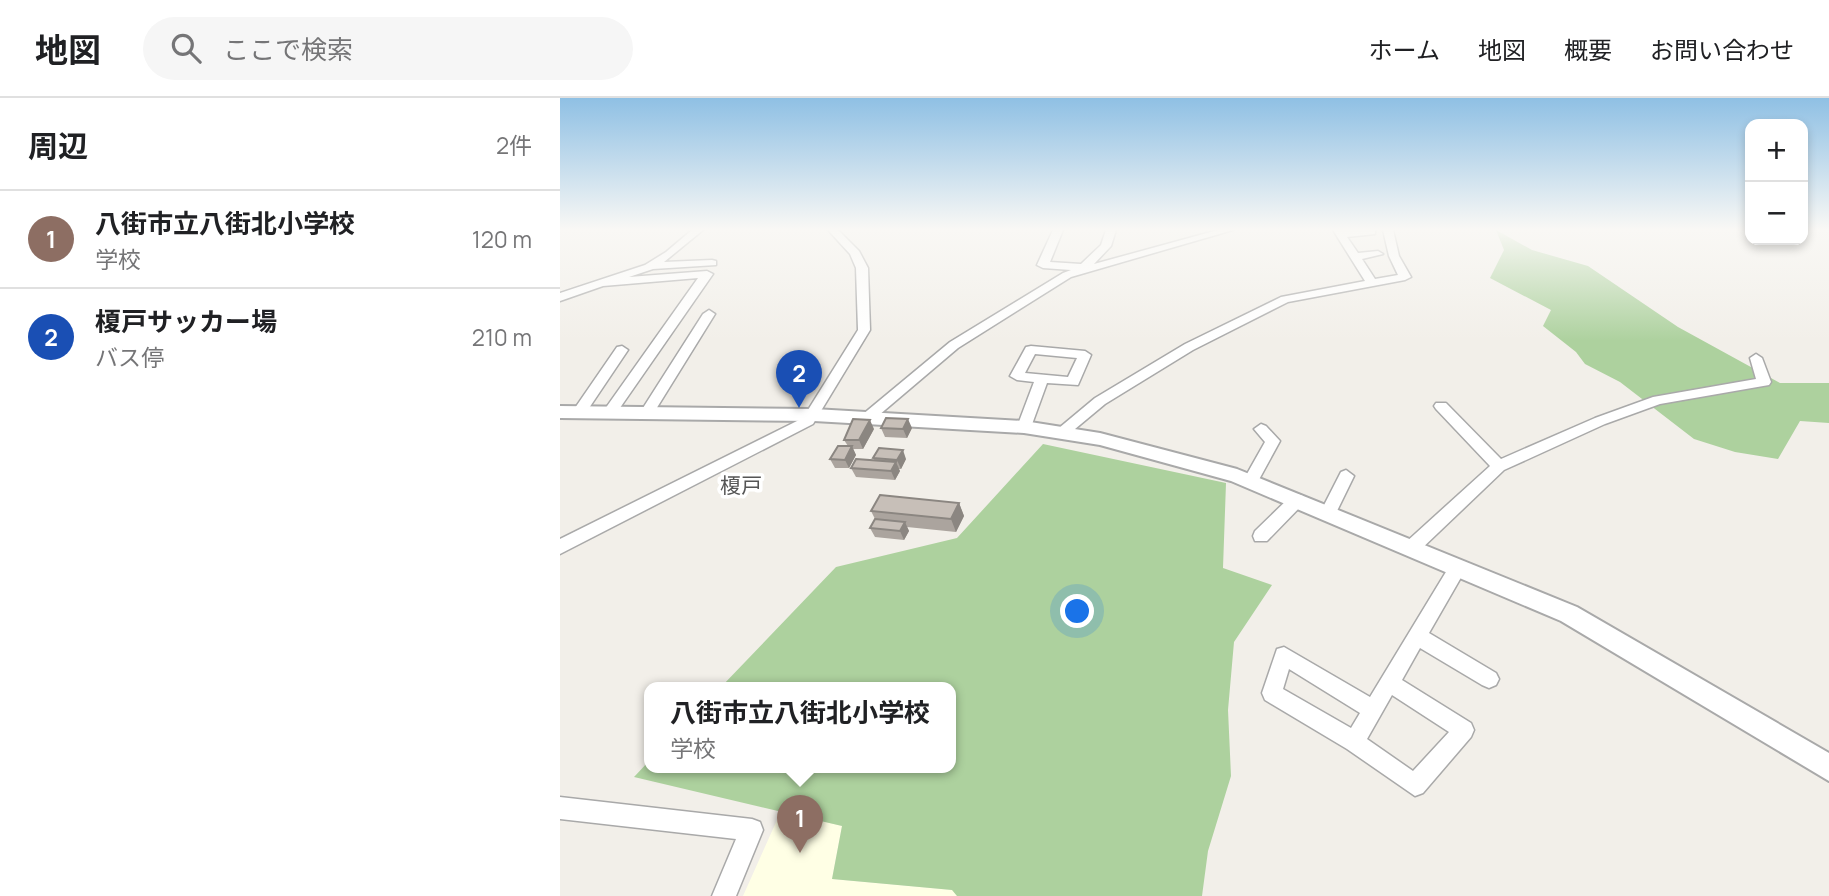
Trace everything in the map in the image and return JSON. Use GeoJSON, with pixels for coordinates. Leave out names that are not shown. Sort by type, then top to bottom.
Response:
{"type":"FeatureCollection","features":[{"type":"Feature","properties":{"kind":"street"},"geometry":{"type":"LineString","coordinates":[[560,298],[648,267]]}},
{"type":"Feature","properties":{"kind":"street"},"geometry":{"type":"LineString","coordinates":[[560,547],[808,421],[863,330],[862,267]]}},
{"type":"Feature","properties":{"kind":"street"},"geometry":{"type":"LineString","coordinates":[[1074,267],[1084,268]]}},
{"type":"Feature","properties":{"kind":"street"},"geometry":{"type":"LineString","coordinates":[[1361,267],[1372,282]]}},
{"type":"Feature","properties":{"kind":"street"},"geometry":{"type":"LineString","coordinates":[[1064,431],[1100,401],[1189,347],[1284,299],[1405,277],[1400,267]]}},
{"type":"Feature","properties":{"kind":"street"},"geometry":{"type":"LineString","coordinates":[[867,418],[954,345],[1032,294],[1084,268]]}},
{"type":"Feature","properties":{"kind":"street"},"geometry":{"type":"LineString","coordinates":[[603,283],[707,274],[610,412]]}},
{"type":"Feature","properties":{"kind":"street"},"geometry":{"type":"LineString","coordinates":[[1279,283],[1284,299]]}},
{"type":"Feature","properties":{"kind":"street"},"geometry":{"type":"LineString","coordinates":[[648,411],[709,314]]}},
{"type":"Feature","properties":{"kind":"street"},"geometry":{"type":"LineString","coordinates":[[570,412],[622,349]]}},
{"type":"Feature","properties":{"kind":"street"},"geometry":{"type":"LineString","coordinates":[[1031,350],[1085,355],[1073,382],[1042,379],[1017,376],[1031,350]]}},
{"type":"Feature","properties":{"kind":"street"},"geometry":{"type":"LineString","coordinates":[[1411,548],[1499,466],[1600,421],[1658,400],[1764,382],[1756,358]]}},
{"type":"Feature","properties":{"kind":"street"},"geometry":{"type":"LineString","coordinates":[[1024,427],[1042,379]]}},
{"type":"Feature","properties":{"kind":"street"},"geometry":{"type":"LineString","coordinates":[[1441,405],[1499,466]]}},
{"type":"Feature","properties":{"kind":"street"},"geometry":{"type":"LineString","coordinates":[[570,412],[814,415],[1064,431],[1251,481],[1458,567],[1606,633],[1829,768]]}},
{"type":"Feature","properties":{"kind":"street"},"geometry":{"type":"LineString","coordinates":[[1251,481],[1273,441],[1261,429]]}},
{"type":"Feature","properties":{"kind":"street"},"geometry":{"type":"LineString","coordinates":[[1328,513],[1346,476]]}},
{"type":"Feature","properties":{"kind":"street"},"geometry":{"type":"LineString","coordinates":[[1261,536],[1297,500]]}},
{"type":"Feature","properties":{"kind":"street"},"geometry":{"type":"LineString","coordinates":[[1354,742],[1458,567]]}},
{"type":"Feature","properties":{"kind":"street"},"geometry":{"type":"LineString","coordinates":[[1417,636],[1489,679]]}},
{"type":"Feature","properties":{"kind":"street"},"geometry":{"type":"LineString","coordinates":[[1373,710],[1284,655],[1272,692],[1354,742],[1415,785],[1464,730],[1390,683]]}},
{"type":"Feature","properties":{"kind":"street"},"geometry":{"type":"LineString","coordinates":[[560,808],[752,830],[724,896]]}},
{"type":"Feature","properties":{"kind":"shaded area"},"geometry":{"type":"Polygon","coordinates":[[[781,811],[842,826],[832,879],[953,890],[957,896],[743,896],[781,811]]]}},
{"type":"Feature","properties":{"kind":"green space"},"geometry":{"type":"Polygon","coordinates":[[[1495,267],[1590,267],[1678,327],[1780,383],[1829,383],[1829,423],[1800,421],[1778,459],[1735,452],[1694,439],[1620,382],[1585,364],[1576,352],[1543,326],[1551,310],[1490,278],[1495,267]]]}},
{"type":"Feature","properties":{"kind":"green space"},"geometry":{"type":"Polygon","coordinates":[[[1043,444],[1226,483],[1223,568],[1272,585],[1234,642],[1228,710],[1231,776],[1208,851],[1202,896],[957,896],[952,890],[832,879],[842,826],[634,777],[644,766],[644,773],[956,773],[956,682],[726,682],[836,567],[957,538],[1043,444]]]}},
{"type":"Feature","properties":{"kind":"building"},"geometry":{"type":"Polygon","coordinates":[[[886,418],[908,419],[903,429],[881,428],[886,418]]]}},
{"type":"Feature","properties":{"kind":"building"},"geometry":{"type":"Polygon","coordinates":[[[853,419],[870,420],[859,440],[844,440],[853,419]]]}},
{"type":"Feature","properties":{"kind":"building"},"geometry":{"type":"Polygon","coordinates":[[[838,446],[852,446],[845,460],[830,459],[838,446]]]}},
{"type":"Feature","properties":{"kind":"building"},"geometry":{"type":"Polygon","coordinates":[[[879,448],[903,450],[897,460],[873,458],[879,448]]]}},
{"type":"Feature","properties":{"kind":"building"},"geometry":{"type":"Polygon","coordinates":[[[856,459],[896,462],[891,471],[851,468],[856,459]]]}},
{"type":"Feature","properties":{"kind":"building"},"geometry":{"type":"Polygon","coordinates":[[[880,495],[959,503],[951,519],[871,511],[880,495]]]}},
{"type":"Feature","properties":{"kind":"building"},"geometry":{"type":"Polygon","coordinates":[[[875,519],[905,522],[900,531],[870,528],[875,519]]]}},
{"type":"Feature","properties":{"kind":"place","name":"榎戸サッカー場"},"geometry":{"type":"Point","coordinates":[799,408]}},
{"type":"Feature","properties":{"kind":"place","name":"八街市立八街北小学校"},"geometry":{"type":"Point","coordinates":[800,853]}},
{"type":"Feature","properties":{"kind":"district","name":"榎戸"},"geometry":{"type":"Point","coordinates":[741,486]}}]}
